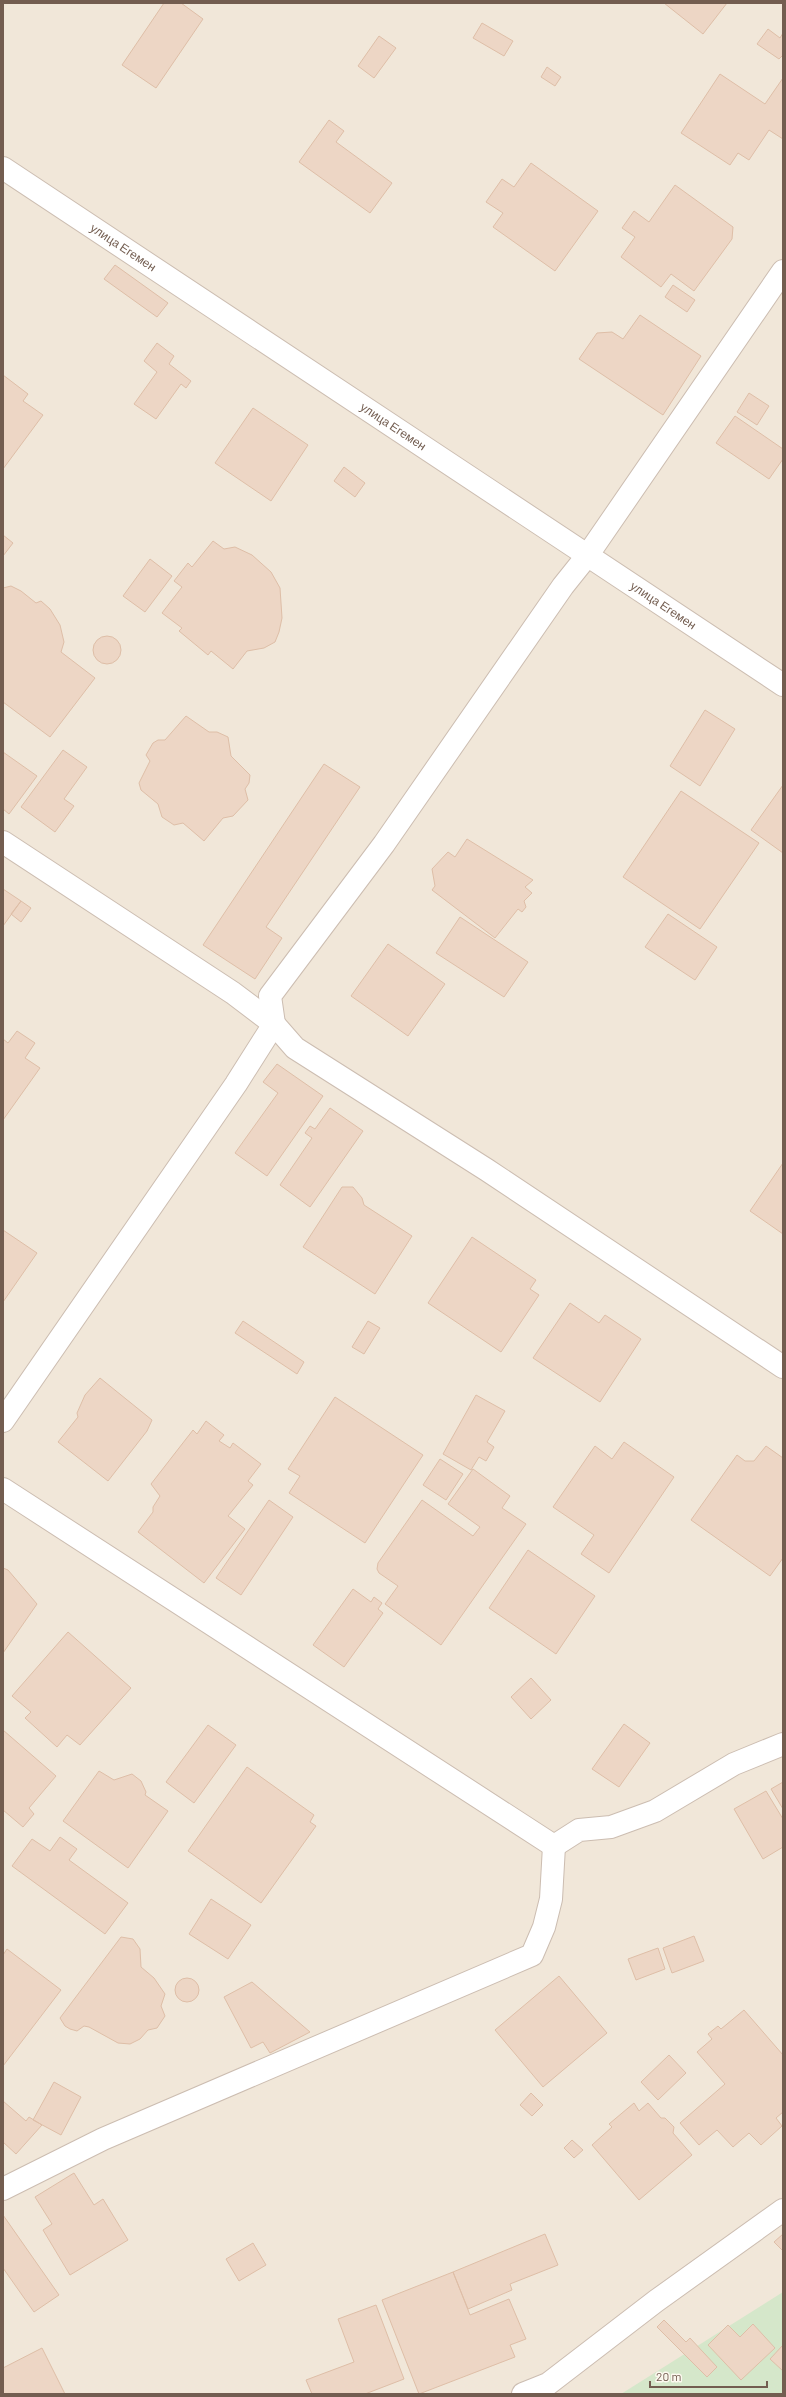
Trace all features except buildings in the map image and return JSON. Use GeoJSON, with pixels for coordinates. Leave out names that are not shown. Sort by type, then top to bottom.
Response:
{"type":"FeatureCollection","features":[{"type":"Feature","properties":{"kind":"street","name":"улица Егемен"},"geometry":{"type":"LineString","coordinates":[[3,168],[783,686]]}},
{"type":"Feature","properties":{"kind":"street"},"geometry":{"type":"LineString","coordinates":[[3,1421],[236,1084],[274,1024],[270,996],[384,844],[563,586],[587,556],[783,272]]}},
{"type":"Feature","properties":{"kind":"street"},"geometry":{"type":"LineString","coordinates":[[3,842],[233,993],[274,1024],[295,1048],[493,1174],[783,1367]]}},
{"type":"Feature","properties":{"kind":"street"},"geometry":{"type":"LineString","coordinates":[[3,1489],[554,1846]]}},
{"type":"Feature","properties":{"kind":"street"},"geometry":{"type":"LineString","coordinates":[[554,1846],[579,1830],[611,1827],[655,1811],[734,1764],[783,1744]]}},
{"type":"Feature","properties":{"kind":"street"},"geometry":{"type":"LineString","coordinates":[[3,2188],[103,2139],[532,1955],[544,1927],[551,1899],[554,1846]]}},
{"type":"Feature","properties":{"kind":"street"},"geometry":{"type":"LineString","coordinates":[[523,2394],[548,2384],[656,2301],[783,2210]]}},
{"type":"Feature","properties":{"kind":"shaded area"},"geometry":{"type":"Polygon","coordinates":[[[3,3],[783,3],[783,2394],[3,2394],[3,3]]]}},
{"type":"Feature","properties":{"kind":"green space"},"geometry":{"type":"Polygon","coordinates":[[[783,2292],[783,2394],[621,2394],[783,2292]]]}}]}
